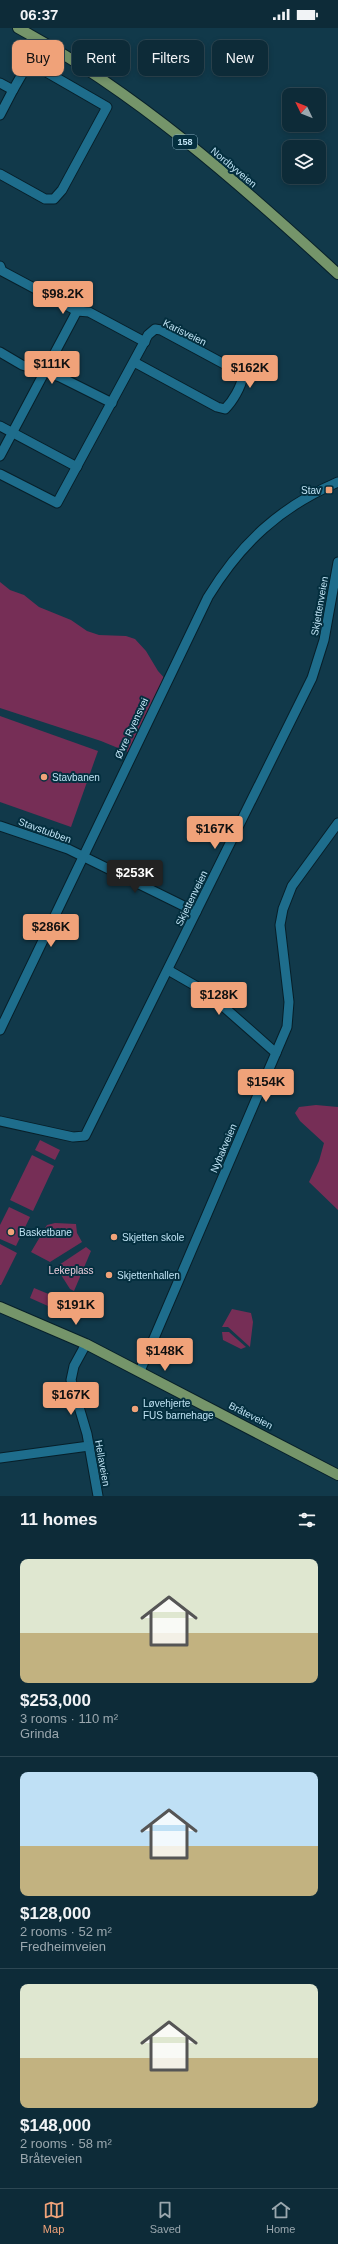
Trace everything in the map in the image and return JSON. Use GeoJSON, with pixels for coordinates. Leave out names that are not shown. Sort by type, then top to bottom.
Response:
{"type":"FeatureCollection","features":[{"type":"Feature","properties":{"kind":"main road","name":"Nordbyveien"},"geometry":{"type":"LineString","coordinates":[[18,28],[40,40]]}},
{"type":"Feature","properties":{"kind":"main road","name":"Nordbyveien"},"geometry":{"type":"LineString","coordinates":[[64,54],[109,83],[147,110],[247,193],[338,274]]}},
{"type":"Feature","properties":{"kind":"main road","name":"Bråteveien"},"geometry":{"type":"LineString","coordinates":[[0,1308],[86,1344],[338,1475]]}},
{"type":"Feature","properties":{"kind":"street"},"geometry":{"type":"LineString","coordinates":[[0,115],[21,76]]}},
{"type":"Feature","properties":{"kind":"street"},"geometry":{"type":"LineString","coordinates":[[0,174],[45,199],[54,199],[62,190],[107,107],[53,76]]}},
{"type":"Feature","properties":{"kind":"street"},"geometry":{"type":"LineString","coordinates":[[0,83],[13,90]]}},
{"type":"Feature","properties":{"kind":"street"},"geometry":{"type":"LineString","coordinates":[[1,271],[76,311],[89,312],[145,342]]}},
{"type":"Feature","properties":{"kind":"street"},"geometry":{"type":"LineString","coordinates":[[0,456],[76,311]]}},
{"type":"Feature","properties":{"kind":"street","name":"Karisveien"},"geometry":{"type":"LineString","coordinates":[[0,474],[57,503],[134,362],[152,330],[161,330],[239,372],[243,376],[242,381],[230,403],[225,409],[217,407],[134,362]]}},
{"type":"Feature","properties":{"kind":"street"},"geometry":{"type":"LineString","coordinates":[[0,352],[22,364],[45,371],[112,403]]}},
{"type":"Feature","properties":{"kind":"street"},"geometry":{"type":"LineString","coordinates":[[0,426],[77,467]]}},
{"type":"Feature","properties":{"kind":"street","name":"Øvre Ryensvei"},"geometry":{"type":"LineString","coordinates":[[0,1030],[193,625],[219,578],[245,546],[278,515],[303,498],[338,482]]}},
{"type":"Feature","properties":{"kind":"street","name":"Skjettenveien"},"geometry":{"type":"LineString","coordinates":[[0,1121],[73,1137],[85,1136],[312,678],[324,640],[338,562]]}},
{"type":"Feature","properties":{"kind":"street","name":"Nybakveien"},"geometry":{"type":"LineString","coordinates":[[140,1371],[287,1027],[289,1002],[280,925],[283,909],[292,886],[338,823]]}},
{"type":"Feature","properties":{"kind":"street","name":"Stavstubben"},"geometry":{"type":"LineString","coordinates":[[0,826],[68,849],[196,912]]}},
{"type":"Feature","properties":{"kind":"street"},"geometry":{"type":"LineString","coordinates":[[168,970],[208,993],[276,1053]]}},
{"type":"Feature","properties":{"kind":"street","name":"Hellaveien"},"geometry":{"type":"LineString","coordinates":[[86,1344],[74,1366],[71,1380],[89,1446],[98,1496]]}},
{"type":"Feature","properties":{"kind":"street"},"geometry":{"type":"LineString","coordinates":[[0,1458],[89,1446]]}},
{"type":"Feature","properties":{"kind":"green space"},"geometry":{"type":"Polygon","coordinates":[[[0,582],[10,590],[24,595],[39,607],[71,620],[87,631],[99,635],[126,636],[135,639],[146,651],[158,671],[169,683],[135,755],[101,741],[0,708],[0,582]]]}},
{"type":"Feature","properties":{"kind":"green space","name":"Stavbanen"},"geometry":{"type":"Polygon","coordinates":[[[0,716],[98,751],[71,827],[0,802],[0,716]]]}},
{"type":"Feature","properties":{"kind":"green space"},"geometry":{"type":"Polygon","coordinates":[[[316,1105],[338,1107],[338,1210],[309,1182],[319,1161],[324,1143],[300,1121],[295,1113],[299,1107],[316,1105]]]}},
{"type":"Feature","properties":{"kind":"green space"},"geometry":{"type":"Polygon","coordinates":[[[40,1140],[60,1150],[55,1160],[35,1150],[40,1140]]]}},
{"type":"Feature","properties":{"kind":"green space"},"geometry":{"type":"Polygon","coordinates":[[[32,1155],[54,1166],[33,1211],[10,1200],[32,1155]]]}},
{"type":"Feature","properties":{"kind":"green space","name":"Basketbane"},"geometry":{"type":"Polygon","coordinates":[[[9,1207],[30,1217],[16,1246],[0,1239],[0,1225],[9,1207]]]}},
{"type":"Feature","properties":{"kind":"green space","name":"Lekeplass"},"geometry":{"type":"Polygon","coordinates":[[[55,1223],[76,1224],[77,1233],[82,1242],[50,1262],[31,1252],[47,1225],[55,1223]]]}},
{"type":"Feature","properties":{"kind":"green space"},"geometry":{"type":"Polygon","coordinates":[[[0,1244],[17,1253],[1,1285],[0,1285],[0,1244]]]}},
{"type":"Feature","properties":{"kind":"green space","name":"Lekeplass"},"geometry":{"type":"Polygon","coordinates":[[[86,1247],[91,1251],[74,1291],[70,1289],[56,1267],[86,1247]]]}},
{"type":"Feature","properties":{"kind":"green space","name":"Lekeplass"},"geometry":{"type":"Polygon","coordinates":[[[34,1288],[80,1307],[75,1318],[30,1298],[34,1288]]]}},
{"type":"Feature","properties":{"kind":"green space"},"geometry":{"type":"Polygon","coordinates":[[[232,1309],[251,1313],[253,1322],[250,1347],[228,1327],[222,1327],[232,1309]]]}},
{"type":"Feature","properties":{"kind":"green space"},"geometry":{"type":"Polygon","coordinates":[[[222,1332],[229,1332],[246,1347],[241,1349],[223,1340],[222,1332]]]}},
{"type":"Feature","properties":{"kind":"place","name":"Stav"},"geometry":{"type":"Point","coordinates":[329,490]}},
{"type":"Feature","properties":{"kind":"place","name":"Stavbanen"},"geometry":{"type":"Point","coordinates":[44,777]}},
{"type":"Feature","properties":{"kind":"place","name":"Basketbane"},"geometry":{"type":"Point","coordinates":[11,1232]}},
{"type":"Feature","properties":{"kind":"place","name":"Skjetten skole"},"geometry":{"type":"Point","coordinates":[114,1237]}},
{"type":"Feature","properties":{"kind":"place","name":"Skjettenhallen"},"geometry":{"type":"Point","coordinates":[109,1275]}},
{"type":"Feature","properties":{"kind":"place","name":"Løvehjerte FUS barnehage"},"geometry":{"type":"Point","coordinates":[135,1409]}}]}
